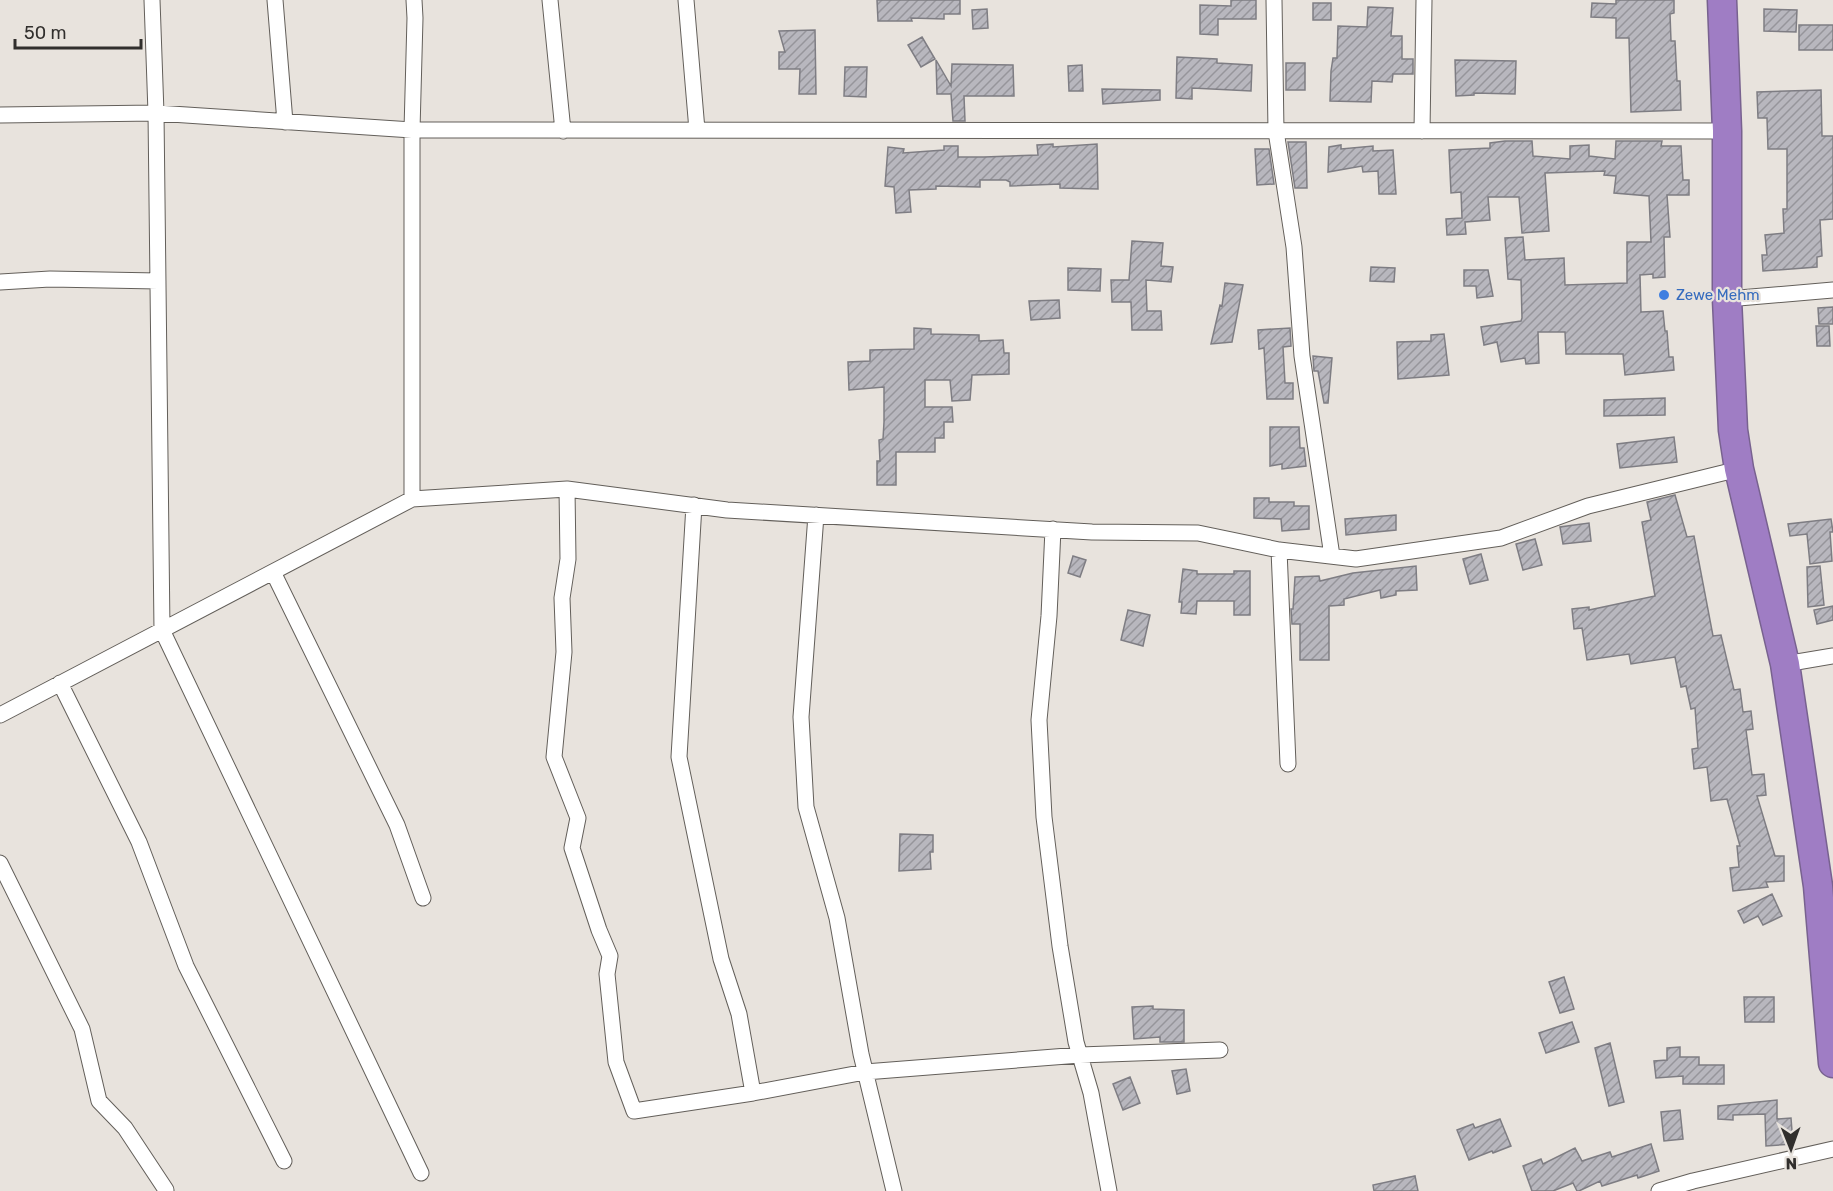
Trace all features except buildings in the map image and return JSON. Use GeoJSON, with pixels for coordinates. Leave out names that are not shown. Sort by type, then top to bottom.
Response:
{"type":"FeatureCollection","features":[{"type":"Feature","properties":{"kind":"highway"},"geometry":{"type":"LineString","coordinates":[[1722,0],[1727,131],[1727,299],[1733,430],[1739,470],[1785,664],[1826,884],[1833,1063]]}},
{"type":"Feature","properties":{"kind":"street"},"geometry":{"type":"LineString","coordinates":[[152,0],[156,113],[162,630],[421,1173]]}},
{"type":"Feature","properties":{"kind":"street"},"geometry":{"type":"LineString","coordinates":[[275,0],[285,122]]}},
{"type":"Feature","properties":{"kind":"street"},"geometry":{"type":"LineString","coordinates":[[412,499],[414,0]]}},
{"type":"Feature","properties":{"kind":"street"},"geometry":{"type":"LineString","coordinates":[[550,0],[563,131]]}},
{"type":"Feature","properties":{"kind":"street"},"geometry":{"type":"LineString","coordinates":[[686,0],[697,130]]}},
{"type":"Feature","properties":{"kind":"street"},"geometry":{"type":"LineString","coordinates":[[1274,0],[1276,131],[1294,247],[1302,356],[1332,556]]}},
{"type":"Feature","properties":{"kind":"street"},"geometry":{"type":"LineString","coordinates":[[1422,131],[1424,0]]}},
{"type":"Feature","properties":{"kind":"street"},"geometry":{"type":"LineString","coordinates":[[0,115],[156,113],[412,130],[1727,131]]}},
{"type":"Feature","properties":{"kind":"street"},"geometry":{"type":"LineString","coordinates":[[0,282],[50,279],[158,281]]}},
{"type":"Feature","properties":{"kind":"street"},"geometry":{"type":"LineString","coordinates":[[1727,299],[1833,290]]}},
{"type":"Feature","properties":{"kind":"street"},"geometry":{"type":"LineString","coordinates":[[0,715],[412,499],[567,489],[727,510],[1092,532],[1198,533],[1279,550],[1356,559],[1501,537],[1588,506],[1739,470]]}},
{"type":"Feature","properties":{"kind":"street"},"geometry":{"type":"LineString","coordinates":[[567,489],[568,559],[562,598],[564,652],[554,756],[578,818],[572,848],[610,956],[607,974],[616,1062],[634,1112],[865,1072],[1080,1055],[1220,1050]]}},
{"type":"Feature","properties":{"kind":"street"},"geometry":{"type":"LineString","coordinates":[[693,505],[679,757],[721,959],[739,1014],[753,1093]]}},
{"type":"Feature","properties":{"kind":"street"},"geometry":{"type":"LineString","coordinates":[[816,515],[801,717],[806,807],[837,918],[865,1072],[894,1191]]}},
{"type":"Feature","properties":{"kind":"street"},"geometry":{"type":"LineString","coordinates":[[1053,530],[1049,616],[1039,720],[1043,807],[1060,946],[1076,1042],[1091,1093],[1109,1191]]}},
{"type":"Feature","properties":{"kind":"street"},"geometry":{"type":"LineString","coordinates":[[1279,550],[1288,764]]}},
{"type":"Feature","properties":{"kind":"street"},"geometry":{"type":"LineString","coordinates":[[273,572],[397,825],[423,898]]}},
{"type":"Feature","properties":{"kind":"street"},"geometry":{"type":"LineString","coordinates":[[1785,664],[1833,656]]}},
{"type":"Feature","properties":{"kind":"street"},"geometry":{"type":"LineString","coordinates":[[60,683],[139,842],[186,966],[284,1161]]}},
{"type":"Feature","properties":{"kind":"street"},"geometry":{"type":"LineString","coordinates":[[0,863],[82,1029],[99,1101],[125,1128],[166,1190]]}},
{"type":"Feature","properties":{"kind":"street"},"geometry":{"type":"LineString","coordinates":[[1659,1191],[1833,1149]]}},
{"type":"Feature","properties":{"kind":"place","name":"Zewe Mehm"},"geometry":{"type":"Point","coordinates":[1664,295]}}]}
